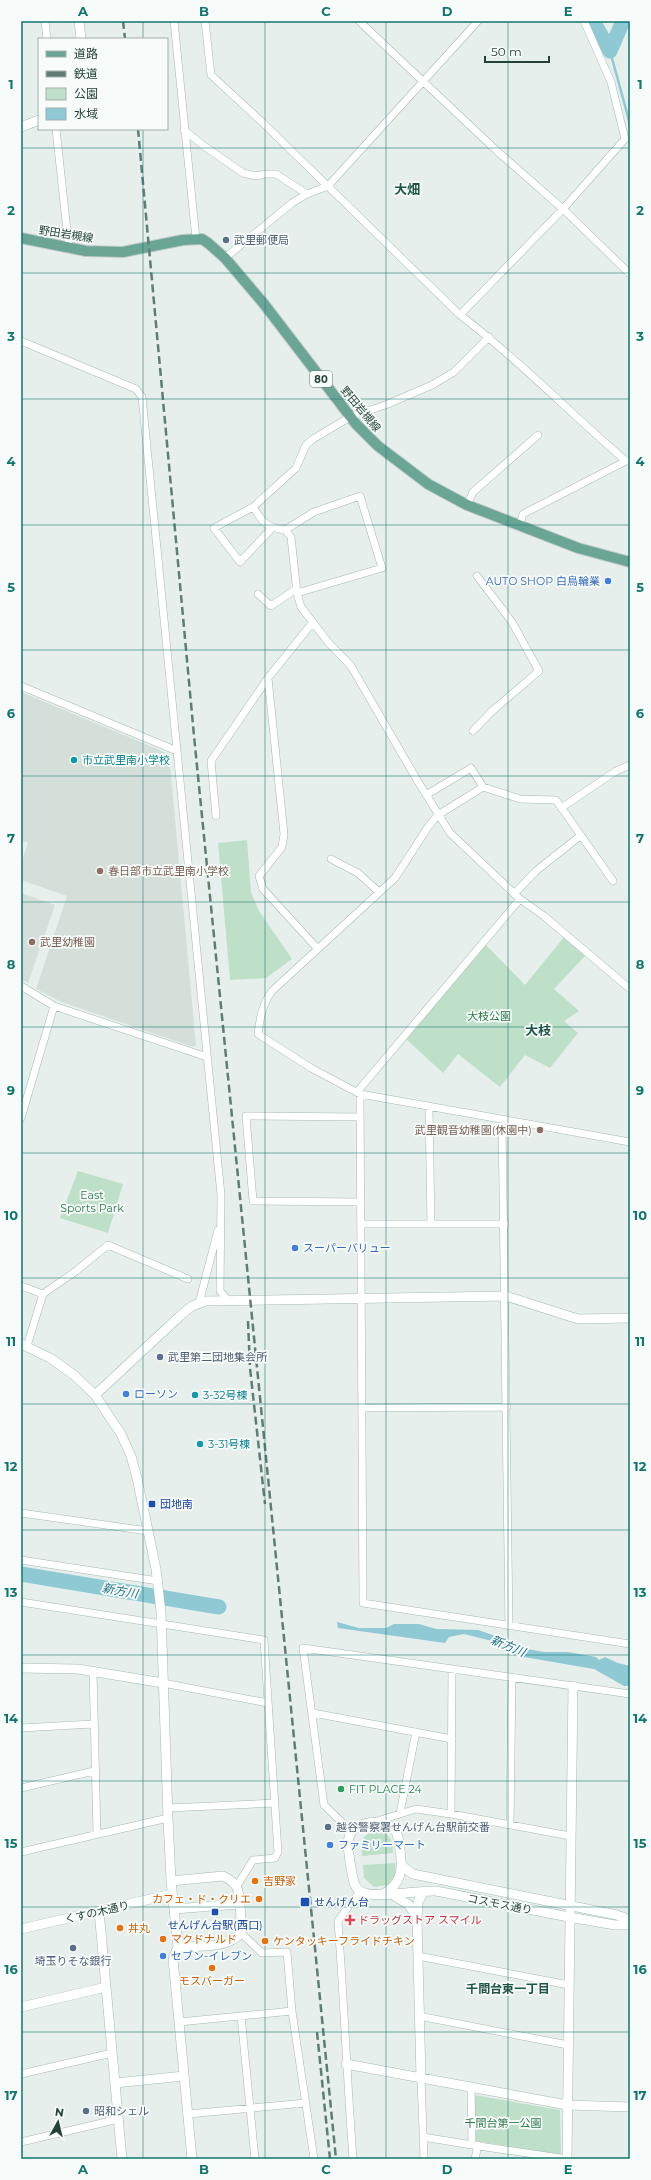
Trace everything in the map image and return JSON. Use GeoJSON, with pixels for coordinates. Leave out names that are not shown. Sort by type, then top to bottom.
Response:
{"type":"FeatureCollection","features":[{"type":"Feature","properties":{"kind":"main road","name":"野田岩槻線"},"geometry":{"type":"LineString","coordinates":[[21,238],[69,249],[123,252],[196,239],[208,242],[225,258],[264,304],[366,436],[428,484],[467,505],[519,526],[589,552],[630,562]]}},
{"type":"Feature","properties":{"kind":"street"},"geometry":{"type":"LineString","coordinates":[[45,21],[47,38]]}},
{"type":"Feature","properties":{"kind":"street"},"geometry":{"type":"LineString","coordinates":[[79,21],[81,38]]}},
{"type":"Feature","properties":{"kind":"street"},"geometry":{"type":"LineString","coordinates":[[174,21],[196,239]]}},
{"type":"Feature","properties":{"kind":"street"},"geometry":{"type":"LineString","coordinates":[[205,21],[210,75],[261,121],[460,315],[489,338],[628,461],[524,514],[519,526]]}},
{"type":"Feature","properties":{"kind":"street"},"geometry":{"type":"LineString","coordinates":[[359,21],[497,151],[563,209],[630,274]]}},
{"type":"Feature","properties":{"kind":"street"},"geometry":{"type":"LineString","coordinates":[[225,258],[292,203],[307,194],[328,186],[478,21]]}},
{"type":"Feature","properties":{"kind":"street"},"geometry":{"type":"LineString","coordinates":[[460,315],[563,209],[625,139],[611,82],[584,21]]}},
{"type":"Feature","properties":{"kind":"street"},"geometry":{"type":"LineString","coordinates":[[21,127],[38,120]]}},
{"type":"Feature","properties":{"kind":"street"},"geometry":{"type":"LineString","coordinates":[[56,130],[69,249]]}},
{"type":"Feature","properties":{"kind":"street"},"geometry":{"type":"LineString","coordinates":[[184,130],[243,174],[256,176],[276,174],[307,194]]}},
{"type":"Feature","properties":{"kind":"street"},"geometry":{"type":"LineString","coordinates":[[272,528],[240,562],[214,528],[253,507],[296,468],[306,445],[350,417],[388,404],[432,385],[454,372],[489,338]]}},
{"type":"Feature","properties":{"kind":"street"},"geometry":{"type":"LineString","coordinates":[[21,341],[136,389],[142,396],[221,1195],[222,1218],[220,1292],[228,1300]]}},
{"type":"Feature","properties":{"kind":"street"},"geometry":{"type":"LineString","coordinates":[[467,505],[473,492],[538,435]]}},
{"type":"Feature","properties":{"kind":"street"},"geometry":{"type":"LineString","coordinates":[[258,594],[271,606],[296,591],[382,568],[360,496],[314,512],[285,530]]}},
{"type":"Feature","properties":{"kind":"street"},"geometry":{"type":"LineString","coordinates":[[253,507],[262,521],[272,528],[285,530],[292,537],[296,591],[301,607],[328,642],[351,666],[426,795],[450,833],[520,900],[544,916],[630,989]]}},
{"type":"Feature","properties":{"kind":"street"},"geometry":{"type":"LineString","coordinates":[[473,731],[491,712],[539,671],[512,622],[477,576]]}},
{"type":"Feature","properties":{"kind":"street"},"geometry":{"type":"LineString","coordinates":[[216,816],[211,761],[268,678],[313,622]]}},
{"type":"Feature","properties":{"kind":"street"},"geometry":{"type":"LineString","coordinates":[[268,678],[284,834],[282,847],[259,876],[263,889],[317,948]]}},
{"type":"Feature","properties":{"kind":"street"},"geometry":{"type":"LineString","coordinates":[[21,686],[177,751]]}},
{"type":"Feature","properties":{"kind":"street"},"geometry":{"type":"LineString","coordinates":[[561,808],[616,771],[630,765]]}},
{"type":"Feature","properties":{"kind":"street"},"geometry":{"type":"LineString","coordinates":[[426,795],[470,768],[483,788],[520,799],[556,800],[613,881]]}},
{"type":"Feature","properties":{"kind":"street"},"geometry":{"type":"LineString","coordinates":[[483,788],[438,815],[428,827],[395,878],[317,948],[272,991],[260,1015],[258,1034],[311,1068],[358,1093],[630,1142]]}},
{"type":"Feature","properties":{"kind":"street"},"geometry":{"type":"LineString","coordinates":[[514,894],[536,871],[580,836]]}},
{"type":"Feature","properties":{"kind":"street"},"geometry":{"type":"LineString","coordinates":[[331,859],[358,873],[379,892]]}},
{"type":"Feature","properties":{"kind":"street"},"geometry":{"type":"LineString","coordinates":[[520,900],[358,1093],[360,1117],[361,1202],[363,1603],[630,1644]]}},
{"type":"Feature","properties":{"kind":"street"},"geometry":{"type":"LineString","coordinates":[[21,986],[54,1006],[207,1057]]}},
{"type":"Feature","properties":{"kind":"street"},"geometry":{"type":"LineString","coordinates":[[21,1118],[54,1006]]}},
{"type":"Feature","properties":{"kind":"street"},"geometry":{"type":"LineString","coordinates":[[430,1107],[431,1224]]}},
{"type":"Feature","properties":{"kind":"street"},"geometry":{"type":"LineString","coordinates":[[360,1117],[246,1116],[253,1201],[361,1202]]}},
{"type":"Feature","properties":{"kind":"street"},"geometry":{"type":"LineString","coordinates":[[502,1120],[506,1296],[509,1626]]}},
{"type":"Feature","properties":{"kind":"street"},"geometry":{"type":"LineString","coordinates":[[199,1303],[222,1218]]}},
{"type":"Feature","properties":{"kind":"street"},"geometry":{"type":"LineString","coordinates":[[361,1224],[504,1224]]}},
{"type":"Feature","properties":{"kind":"street"},"geometry":{"type":"LineString","coordinates":[[188,1279],[108,1245],[76,1271],[43,1294],[24,1345],[50,1358],[74,1375],[95,1396],[121,1434],[131,1456],[148,1531],[158,1585],[162,1625],[171,1881],[178,1947],[173,1959],[192,2159]]}},
{"type":"Feature","properties":{"kind":"street"},"geometry":{"type":"LineString","coordinates":[[21,1286],[43,1294]]}},
{"type":"Feature","properties":{"kind":"street"},"geometry":{"type":"LineString","coordinates":[[95,1396],[180,1316],[199,1303],[228,1300],[506,1296],[578,1319],[630,1318]]}},
{"type":"Feature","properties":{"kind":"street"},"geometry":{"type":"LineString","coordinates":[[362,1408],[507,1407]]}},
{"type":"Feature","properties":{"kind":"street"},"geometry":{"type":"LineString","coordinates":[[21,1513],[148,1531]]}},
{"type":"Feature","properties":{"kind":"street"},"geometry":{"type":"LineString","coordinates":[[21,1560],[158,1585]]}},
{"type":"Feature","properties":{"kind":"street"},"geometry":{"type":"LineString","coordinates":[[21,1602],[264,1640],[278,1852],[275,1858],[253,1860],[237,1886],[241,1933],[236,1940],[225,1944],[178,1947]]}},
{"type":"Feature","properties":{"kind":"street"},"geometry":{"type":"LineString","coordinates":[[352,1832],[324,1805],[313,1713],[303,1648],[630,1694]]}},
{"type":"Feature","properties":{"kind":"street"},"geometry":{"type":"LineString","coordinates":[[21,1668],[92,1671],[268,1703]]}},
{"type":"Feature","properties":{"kind":"street"},"geometry":{"type":"LineString","coordinates":[[451,1814],[452,1669]]}},
{"type":"Feature","properties":{"kind":"street"},"geometry":{"type":"LineString","coordinates":[[92,1671],[97,1834]]}},
{"type":"Feature","properties":{"kind":"street"},"geometry":{"type":"LineString","coordinates":[[510,1825],[512,1677]]}},
{"type":"Feature","properties":{"kind":"street"},"geometry":{"type":"LineString","coordinates":[[423,2137],[567,2159],[568,1984],[573,1686]]}},
{"type":"Feature","properties":{"kind":"street"},"geometry":{"type":"LineString","coordinates":[[313,1713],[452,1739]]}},
{"type":"Feature","properties":{"kind":"street"},"geometry":{"type":"LineString","coordinates":[[21,1728],[93,1724]]}},
{"type":"Feature","properties":{"kind":"street"},"geometry":{"type":"LineString","coordinates":[[400,1813],[416,1732]]}},
{"type":"Feature","properties":{"kind":"street"},"geometry":{"type":"LineString","coordinates":[[21,1788],[94,1771]]}},
{"type":"Feature","properties":{"kind":"street"},"geometry":{"type":"LineString","coordinates":[[168,1808],[275,1803]]}},
{"type":"Feature","properties":{"kind":"street"},"geometry":{"type":"LineString","coordinates":[[353,2159],[338,1921],[360,1891],[354,1883],[349,1840],[352,1832],[359,1826],[416,1809],[570,1836]]}},
{"type":"Feature","properties":{"kind":"street"},"geometry":{"type":"LineString","coordinates":[[21,1852],[168,1818]]}},
{"type":"Feature","properties":{"kind":"street"},"geometry":{"type":"LineString","coordinates":[[374,1822],[390,1826],[396,1832],[402,1866],[398,1883],[386,1893],[409,1904],[417,1918]]}},
{"type":"Feature","properties":{"kind":"street","name":"コスモス通り"},"geometry":{"type":"LineString","coordinates":[[402,1866],[413,1874],[617,1915],[630,1920]]}},
{"type":"Feature","properties":{"kind":"street"},"geometry":{"type":"LineString","coordinates":[[171,1881],[223,1876],[237,1886]]}},
{"type":"Feature","properties":{"kind":"street","name":"コスモス通り"},"geometry":{"type":"LineString","coordinates":[[360,1891],[370,1894],[436,1891],[569,1917],[615,1925],[630,1925]]}},
{"type":"Feature","properties":{"kind":"street"},"geometry":{"type":"LineString","coordinates":[[424,1891],[418,1902],[417,1918],[424,2159]]}},
{"type":"Feature","properties":{"kind":"street","name":"くすの木通り"},"geometry":{"type":"LineString","coordinates":[[21,1929],[172,1894]]}},
{"type":"Feature","properties":{"kind":"street"},"geometry":{"type":"LineString","coordinates":[[174,1909],[239,1904]]}},
{"type":"Feature","properties":{"kind":"street"},"geometry":{"type":"LineString","coordinates":[[99,1911],[122,2159]]}},
{"type":"Feature","properties":{"kind":"street"},"geometry":{"type":"LineString","coordinates":[[241,1933],[262,1953],[287,1952],[292,2011],[314,2159]]}},
{"type":"Feature","properties":{"kind":"street"},"geometry":{"type":"LineString","coordinates":[[418,1956],[568,1984]]}},
{"type":"Feature","properties":{"kind":"street"},"geometry":{"type":"LineString","coordinates":[[21,2007],[106,1987]]}},
{"type":"Feature","properties":{"kind":"street"},"geometry":{"type":"LineString","coordinates":[[179,2022],[292,2011]]}},
{"type":"Feature","properties":{"kind":"street"},"geometry":{"type":"LineString","coordinates":[[241,2016],[255,2159]]}},
{"type":"Feature","properties":{"kind":"street"},"geometry":{"type":"LineString","coordinates":[[419,2016],[568,2045]]}},
{"type":"Feature","properties":{"kind":"street"},"geometry":{"type":"LineString","coordinates":[[21,2074],[112,2053]]}},
{"type":"Feature","properties":{"kind":"street"},"geometry":{"type":"LineString","coordinates":[[346,2064],[567,2105],[630,2107]]}},
{"type":"Feature","properties":{"kind":"street"},"geometry":{"type":"LineString","coordinates":[[115,2083],[184,2076]]}},
{"type":"Feature","properties":{"kind":"street"},"geometry":{"type":"LineString","coordinates":[[471,2088],[475,2159]]}},
{"type":"Feature","properties":{"kind":"street"},"geometry":{"type":"LineString","coordinates":[[188,2114],[306,2103]]}},
{"type":"Feature","properties":{"kind":"street"},"geometry":{"type":"LineString","coordinates":[[21,2142],[119,2120]]}},
{"type":"Feature","properties":{"kind":"shaded area","name":"春日部市立武里南小学校"},"geometry":{"type":"Polygon","coordinates":[[[21,692],[169,754],[196,1046],[190,1046],[62,1002],[36,989],[67,896],[21,880],[21,863],[28,843],[21,840],[21,692]]]}},
{"type":"Feature","properties":{"kind":"shaded area","name":"武里幼稚園"},"geometry":{"type":"Polygon","coordinates":[[[21,893],[55,905],[28,983],[21,979],[21,893]]]}},
{"type":"Feature","properties":{"kind":"green space"},"geometry":{"type":"Polygon","coordinates":[[[247,840],[251,892],[259,911],[292,959],[266,978],[230,980],[218,843],[247,840]]]}},
{"type":"Feature","properties":{"kind":"green space","name":"大枝公園"},"geometry":{"type":"Polygon","coordinates":[[[564,937],[586,955],[554,989],[579,1011],[564,1021],[578,1033],[550,1068],[525,1055],[500,1087],[458,1054],[443,1073],[406,1039],[486,945],[525,985],[564,937]]]}},
{"type":"Feature","properties":{"kind":"green space","name":"East Sports Park"},"geometry":{"type":"Polygon","coordinates":[[[78,1171],[123,1184],[108,1233],[60,1218],[78,1171]]]}},
{"type":"Feature","properties":{"kind":"green space"},"geometry":{"type":"Polygon","coordinates":[[[380,1831],[387,1835],[392,1844],[393,1853],[362,1856],[362,1844],[364,1837],[370,1832],[380,1831]]]}},
{"type":"Feature","properties":{"kind":"green space"},"geometry":{"type":"Polygon","coordinates":[[[395,1863],[396,1874],[388,1885],[374,1887],[364,1878],[363,1865],[395,1863]]]}},
{"type":"Feature","properties":{"kind":"green space","name":"千間台第一公園"},"geometry":{"type":"Polygon","coordinates":[[[474,2095],[560,2110],[561,2155],[476,2141],[474,2095]]]}},
{"type":"Feature","properties":{"kind":"water"},"geometry":{"type":"Polygon","coordinates":[[[337,1622],[359,1628],[386,1628],[394,1624],[419,1624],[436,1629],[478,1630],[513,1642],[522,1648],[544,1652],[568,1652],[596,1657],[599,1660],[605,1657],[618,1663],[630,1666],[630,1686],[624,1686],[594,1669],[512,1655],[508,1648],[500,1643],[464,1634],[449,1637],[445,1643],[338,1628],[337,1622]]]}},
{"type":"Feature","properties":{"kind":"waterway"},"geometry":{"type":"LineString","coordinates":[[593,21],[610,51]]}},
{"type":"Feature","properties":{"kind":"waterway"},"geometry":{"type":"LineString","coordinates":[[610,51],[623,21]]}},
{"type":"Feature","properties":{"kind":"waterway"},"geometry":{"type":"LineString","coordinates":[[610,51],[630,124]]}},
{"type":"Feature","properties":{"kind":"waterway","name":"新方川"},"geometry":{"type":"LineString","coordinates":[[21,1574],[219,1607]]}},
{"type":"Feature","properties":{"kind":"railway"},"geometry":{"type":"LineString","coordinates":[[123,21],[125,38]]}},
{"type":"Feature","properties":{"kind":"railway"},"geometry":{"type":"LineString","coordinates":[[138,130],[194,736],[336,2159]]}},
{"type":"Feature","properties":{"kind":"railway"},"geometry":{"type":"LineString","coordinates":[[248,1321],[250,1368],[265,1504]]}},
{"type":"Feature","properties":{"kind":"railway"},"geometry":{"type":"LineString","coordinates":[[317,2032],[330,2159]]}},
{"type":"Feature","properties":{"kind":"place","name":"武里郵便局"},"geometry":{"type":"Point","coordinates":[226,240]}},
{"type":"Feature","properties":{"kind":"place","name":"AUTO SHOP 白鳥輪業"},"geometry":{"type":"Point","coordinates":[608,581]}},
{"type":"Feature","properties":{"kind":"place","name":"市立武里南小学校"},"geometry":{"type":"Point","coordinates":[74,760]}},
{"type":"Feature","properties":{"kind":"place","name":"春日部市立武里南小学校"},"geometry":{"type":"Point","coordinates":[100,871]}},
{"type":"Feature","properties":{"kind":"place","name":"武里幼稚園"},"geometry":{"type":"Point","coordinates":[32,942]}},
{"type":"Feature","properties":{"kind":"place","name":"武里観音幼稚園(休園中)"},"geometry":{"type":"Point","coordinates":[540,1130]}},
{"type":"Feature","properties":{"kind":"place","name":"スーパーバリュー"},"geometry":{"type":"Point","coordinates":[295,1248]}},
{"type":"Feature","properties":{"kind":"place","name":"武里第二団地集会所"},"geometry":{"type":"Point","coordinates":[160,1357]}},
{"type":"Feature","properties":{"kind":"place","name":"ローソン"},"geometry":{"type":"Point","coordinates":[126,1394]}},
{"type":"Feature","properties":{"kind":"place","name":"3-32号棟"},"geometry":{"type":"Point","coordinates":[195,1395]}},
{"type":"Feature","properties":{"kind":"place","name":"3-31号棟"},"geometry":{"type":"Point","coordinates":[200,1444]}},
{"type":"Feature","properties":{"kind":"place","name":"団地南"},"geometry":{"type":"Point","coordinates":[152,1504]}},
{"type":"Feature","properties":{"kind":"place","name":"FIT PLACE 24"},"geometry":{"type":"Point","coordinates":[341,1789]}},
{"type":"Feature","properties":{"kind":"place","name":"越谷警察署せんげん台駅前交番"},"geometry":{"type":"Point","coordinates":[328,1827]}},
{"type":"Feature","properties":{"kind":"place","name":"ファミリーマート"},"geometry":{"type":"Point","coordinates":[330,1845]}},
{"type":"Feature","properties":{"kind":"place","name":"吉野家"},"geometry":{"type":"Point","coordinates":[255,1881]}},
{"type":"Feature","properties":{"kind":"place","name":"カフェ・ド・クリエ"},"geometry":{"type":"Point","coordinates":[259,1899]}},
{"type":"Feature","properties":{"kind":"place","name":"せんげん台"},"geometry":{"type":"Point","coordinates":[305,1902]}},
{"type":"Feature","properties":{"kind":"place","name":"せんげん台駅(西口)"},"geometry":{"type":"Point","coordinates":[215,1912]}},
{"type":"Feature","properties":{"kind":"place","name":"ドラッグストア スマイル"},"geometry":{"type":"Point","coordinates":[350,1920]}},
{"type":"Feature","properties":{"kind":"place","name":"丼丸"},"geometry":{"type":"Point","coordinates":[120,1928]}},
{"type":"Feature","properties":{"kind":"place","name":"マクドナルド"},"geometry":{"type":"Point","coordinates":[163,1939]}},
{"type":"Feature","properties":{"kind":"place","name":"ケンタッキーフライドチキン"},"geometry":{"type":"Point","coordinates":[265,1941]}},
{"type":"Feature","properties":{"kind":"place","name":"埼玉りそな銀行"},"geometry":{"type":"Point","coordinates":[73,1948]}},
{"type":"Feature","properties":{"kind":"place","name":"セブン-イレブン"},"geometry":{"type":"Point","coordinates":[163,1956]}},
{"type":"Feature","properties":{"kind":"place","name":"モスバーガー"},"geometry":{"type":"Point","coordinates":[212,1968]}},
{"type":"Feature","properties":{"kind":"place","name":"昭和シェル"},"geometry":{"type":"Point","coordinates":[86,2111]}},
{"type":"Feature","properties":{"kind":"district","name":"大畑"},"geometry":{"type":"Point","coordinates":[407,189]}},
{"type":"Feature","properties":{"kind":"district","name":"大枝"},"geometry":{"type":"Point","coordinates":[538,1030]}},
{"type":"Feature","properties":{"kind":"district","name":"千間台東一丁目"},"geometry":{"type":"Point","coordinates":[508,1989]}}]}
